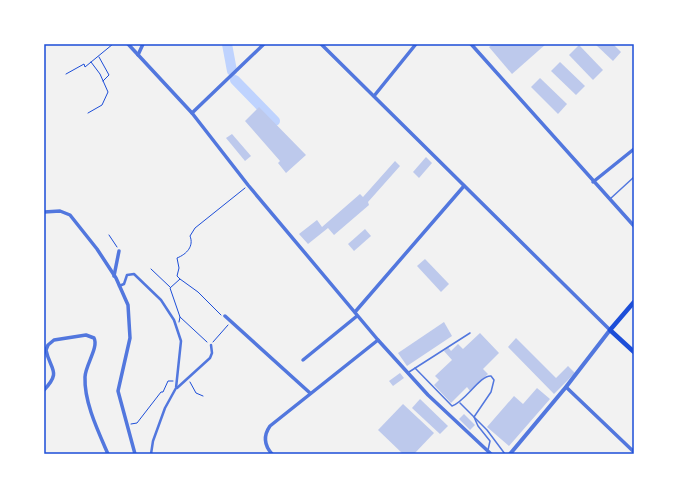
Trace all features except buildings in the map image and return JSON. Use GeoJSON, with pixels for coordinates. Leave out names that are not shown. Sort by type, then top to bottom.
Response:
{"type":"FeatureCollection","features":[{"type":"Feature","properties":{"kind":"main road"},"geometry":{"type":"LineString","coordinates":[[634,302],[610,330],[634,352]]}},
{"type":"Feature","properties":{"kind":"street"},"geometry":{"type":"LineString","coordinates":[[128,44],[192,113],[248,185],[407,373],[428,395],[492,454]]}},
{"type":"Feature","properties":{"kind":"street"},"geometry":{"type":"LineString","coordinates":[[138,55],[143,44]]}},
{"type":"Feature","properties":{"kind":"street"},"geometry":{"type":"LineString","coordinates":[[192,113],[264,44]]}},
{"type":"Feature","properties":{"kind":"street"},"geometry":{"type":"LineString","coordinates":[[321,44],[610,330],[566,387],[510,454]]}},
{"type":"Feature","properties":{"kind":"street"},"geometry":{"type":"LineString","coordinates":[[374,96],[416,44]]}},
{"type":"Feature","properties":{"kind":"street"},"geometry":{"type":"LineString","coordinates":[[471,44],[634,226]]}},
{"type":"Feature","properties":{"kind":"street"},"geometry":{"type":"LineString","coordinates":[[593,182],[634,148]]}},
{"type":"Feature","properties":{"kind":"street"},"geometry":{"type":"LineString","coordinates":[[303,360],[356,314],[464,186]]}},
{"type":"Feature","properties":{"kind":"street"},"geometry":{"type":"LineString","coordinates":[[44,212],[63,212],[70,215],[97,249],[114,276],[128,305],[131,327],[129,347],[118,391],[134,454]]}},
{"type":"Feature","properties":{"kind":"street"},"geometry":{"type":"LineString","coordinates":[[114,276],[119,252]]}},
{"type":"Feature","properties":{"kind":"street"},"geometry":{"type":"LineString","coordinates":[[119,286],[124,284],[127,275],[134,274],[161,300],[174,320],[181,341],[178,382],[165,408],[153,441],[151,454]]}},
{"type":"Feature","properties":{"kind":"street"},"geometry":{"type":"LineString","coordinates":[[225,316],[310,393]]}},
{"type":"Feature","properties":{"kind":"street"},"geometry":{"type":"LineString","coordinates":[[44,390],[53,380],[54,375],[46,350],[50,342],[86,335],[94,338],[95,344],[85,376],[90,406],[108,454]]}},
{"type":"Feature","properties":{"kind":"street"},"geometry":{"type":"LineString","coordinates":[[272,454],[265,442],[265,433],[270,426],[378,340]]}},
{"type":"Feature","properties":{"kind":"street"},"geometry":{"type":"LineString","coordinates":[[176,388],[198,371],[210,358],[212,349],[211,345]]}},
{"type":"Feature","properties":{"kind":"street"},"geometry":{"type":"LineString","coordinates":[[566,387],[634,452]]}},
{"type":"Feature","properties":{"kind":"lane"},"geometry":{"type":"LineString","coordinates":[[610,199],[634,177]]}},
{"type":"Feature","properties":{"kind":"lane"},"geometry":{"type":"LineString","coordinates":[[407,373],[470,333]]}},
{"type":"Feature","properties":{"kind":"lane"},"geometry":{"type":"LineString","coordinates":[[414,368],[450,405],[454,406],[460,403],[485,377],[491,376],[494,380],[493,387],[474,417]]}},
{"type":"Feature","properties":{"kind":"lane"},"geometry":{"type":"LineString","coordinates":[[460,403],[474,417],[505,454]]}},
{"type":"Feature","properties":{"kind":"lane"},"geometry":{"type":"LineString","coordinates":[[474,417],[478,426],[490,441],[488,450]]}},
{"type":"Feature","properties":{"kind":"path"},"geometry":{"type":"LineString","coordinates":[[66,74],[84,64],[85,66],[113,44]]}},
{"type":"Feature","properties":{"kind":"path"},"geometry":{"type":"LineString","coordinates":[[98,57],[109,75],[103,81]]}},
{"type":"Feature","properties":{"kind":"path"},"geometry":{"type":"LineString","coordinates":[[88,113],[99,107],[108,94],[103,81],[91,62]]}},
{"type":"Feature","properties":{"kind":"path"},"geometry":{"type":"LineString","coordinates":[[225,316],[221,315],[198,292],[177,276],[179,268],[177,258],[191,247],[192,241],[190,236],[195,228],[248,185]]}},
{"type":"Feature","properties":{"kind":"path"},"geometry":{"type":"LineString","coordinates":[[109,235],[119,252]]}},
{"type":"Feature","properties":{"kind":"path"},"geometry":{"type":"LineString","coordinates":[[151,269],[170,288],[180,317],[179,324]]}},
{"type":"Feature","properties":{"kind":"path"},"geometry":{"type":"LineString","coordinates":[[170,288],[180,279]]}},
{"type":"Feature","properties":{"kind":"path"},"geometry":{"type":"LineString","coordinates":[[180,317],[211,345],[231,321]]}},
{"type":"Feature","properties":{"kind":"path"},"geometry":{"type":"LineString","coordinates":[[186,379],[189,381],[196,393],[203,396]]}},
{"type":"Feature","properties":{"kind":"path"},"geometry":{"type":"LineString","coordinates":[[127,423],[137,423],[161,392],[163,392],[168,381],[178,382]]}},
{"type":"Feature","properties":{"kind":"waterway"},"geometry":{"type":"LineString","coordinates":[[227,44],[232,71]]}},
{"type":"Feature","properties":{"kind":"waterway"},"geometry":{"type":"LineString","coordinates":[[235,80],[275,121]]}}]}
